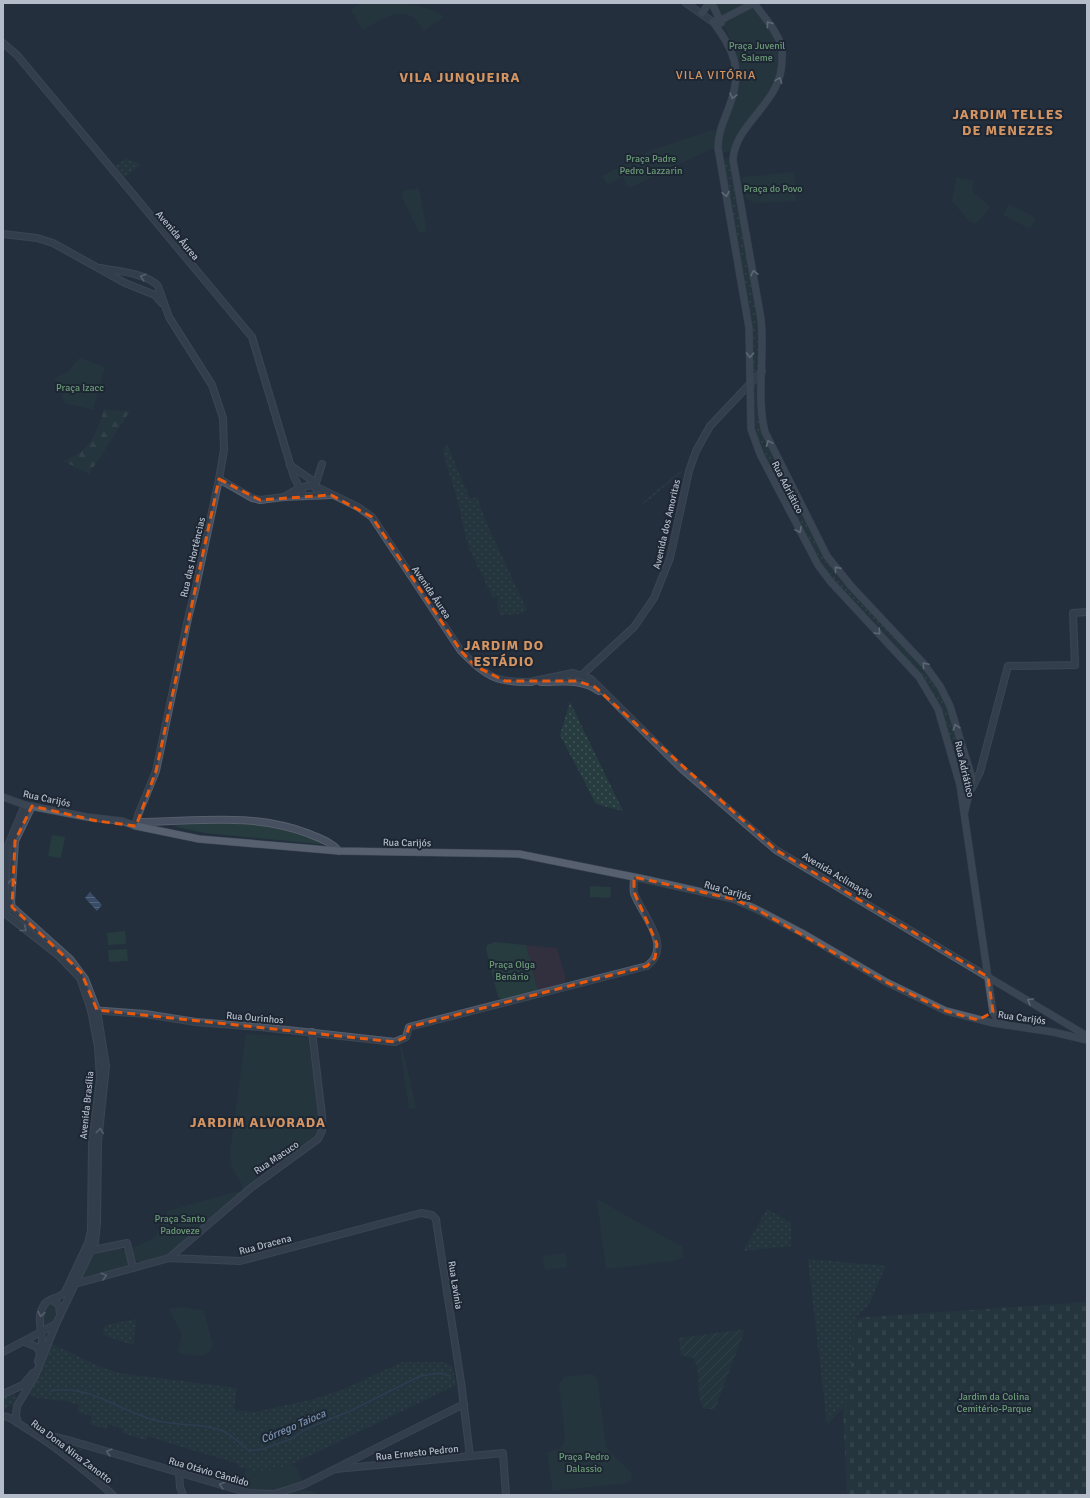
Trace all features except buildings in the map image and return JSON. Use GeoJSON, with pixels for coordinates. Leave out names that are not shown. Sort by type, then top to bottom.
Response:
{"type":"FeatureCollection","features":[{"type":"Feature","properties":{"kind":"main road"},"geometry":{"type":"LineString","coordinates":[[702,13],[709,3]]}},
{"type":"Feature","properties":{"kind":"main road","name":"Rua Adriático"},"geometry":{"type":"LineString","coordinates":[[712,3],[716,20],[729,44],[735,60],[736,77],[732,100],[722,124],[718,141],[719,156],[745,300],[750,340],[750,423],[756,447],[812,556],[827,578],[909,666],[927,688],[938,709],[966,787],[967,797],[965,811]]}},
{"type":"Feature","properties":{"kind":"main road"},"geometry":{"type":"LineString","coordinates":[[716,20],[725,18],[754,3],[776,34],[782,47],[782,66],[779,82],[768,101],[741,136],[733,154],[727,157],[719,156]]}},
{"type":"Feature","properties":{"kind":"main road","name":"Rua Adriático"},"geometry":{"type":"LineString","coordinates":[[733,154],[761,319],[761,412],[764,432],[822,549],[839,573],[924,664],[940,686],[950,706],[972,778],[962,796],[993,1012]]}},
{"type":"Feature","properties":{"kind":"main road"},"geometry":{"type":"LineString","coordinates":[[745,300],[754,300],[758,296]]}},
{"type":"Feature","properties":{"kind":"main road"},"geometry":{"type":"LineString","coordinates":[[747,317],[753,314],[761,319]]}},
{"type":"Feature","properties":{"kind":"main road","name":"Rua Carijós"},"geometry":{"type":"LineString","coordinates":[[3,797],[29,805],[87,817],[97,822],[136,824],[199,839],[339,851],[519,854],[634,877],[732,900],[756,909],[908,993],[946,1011],[978,1020],[1054,1032],[1087,1040]]}},
{"type":"Feature","properties":{"kind":"main road","name":"Avenida Aclimação"},"geometry":{"type":"LineString","coordinates":[[988,977],[1087,1036]]}},
{"type":"Feature","properties":{"kind":"main road"},"geometry":{"type":"LineString","coordinates":[[978,1020],[988,1017],[993,1012],[997,1018],[1006,1025]]}},
{"type":"Feature","properties":{"kind":"main road"},"geometry":{"type":"LineString","coordinates":[[1054,1032],[1058,1026],[1058,1018]]}},
{"type":"Feature","properties":{"kind":"street"},"geometry":{"type":"LineString","coordinates":[[686,3],[716,20]]}},
{"type":"Feature","properties":{"kind":"street","name":"Avenida Áurea"},"geometry":{"type":"LineString","coordinates":[[3,43],[17,56],[252,337],[294,477],[301,487],[304,496],[331,494]]}},
{"type":"Feature","properties":{"kind":"street","name":"Rua das Hortências"},"geometry":{"type":"LineString","coordinates":[[3,234],[38,238],[53,243],[125,283],[155,294],[164,306],[212,385],[222,411],[224,442],[219,479],[156,771],[136,824]]}},
{"type":"Feature","properties":{"kind":"street","name":"Rua das Hortências"},"geometry":{"type":"LineString","coordinates":[[100,268],[142,276],[154,282],[160,290],[164,306]]}},
{"type":"Feature","properties":{"kind":"street","name":"Avenida dos Amoritas"},"geometry":{"type":"LineString","coordinates":[[582,675],[634,627],[654,598],[670,558],[689,471],[696,450],[710,426],[762,372]]}},
{"type":"Feature","properties":{"kind":"street"},"geometry":{"type":"LineString","coordinates":[[314,495],[322,464]]}},
{"type":"Feature","properties":{"kind":"street","name":"Avenida Áurea"},"geometry":{"type":"LineString","coordinates":[[290,465],[310,478],[316,486],[358,506],[372,517],[460,652],[483,672],[495,678],[515,682],[577,681]]}},
{"type":"Feature","properties":{"kind":"street"},"geometry":{"type":"LineString","coordinates":[[219,479],[256,499],[304,496]]}},
{"type":"Feature","properties":{"kind":"street"},"geometry":{"type":"LineString","coordinates":[[284,497],[301,487],[308,485],[316,486]]}},
{"type":"Feature","properties":{"kind":"street"},"geometry":{"type":"LineString","coordinates":[[972,778],[981,764],[1008,666],[1075,665],[1072,613],[1087,612]]}},
{"type":"Feature","properties":{"kind":"street","name":"Avenida Áurea"},"geometry":{"type":"LineString","coordinates":[[529,682],[565,674],[582,675]]}},
{"type":"Feature","properties":{"kind":"street","name":"Avenida Aclimação"},"geometry":{"type":"LineString","coordinates":[[582,675],[594,682],[682,769],[776,850],[988,977]]}},
{"type":"Feature","properties":{"kind":"street","name":"Avenida Aclimação"},"geometry":{"type":"LineString","coordinates":[[577,681],[589,684],[606,695]]}},
{"type":"Feature","properties":{"kind":"street"},"geometry":{"type":"LineString","coordinates":[[966,787],[981,764]]}},
{"type":"Feature","properties":{"kind":"street","name":"Avenida Brasília"},"geometry":{"type":"LineString","coordinates":[[29,805],[6,850],[5,898],[7,915],[70,966],[80,978],[94,1010]]}},
{"type":"Feature","properties":{"kind":"street","name":"Avenida Brasília"},"geometry":{"type":"LineString","coordinates":[[18,1404],[38,1370],[56,1324],[97,1232],[98,1142],[106,1079],[106,1066],[87,982],[70,959],[12,907],[15,841],[29,805]]}},
{"type":"Feature","properties":{"kind":"street","name":"Rua Carijós"},"geometry":{"type":"LineString","coordinates":[[136,824],[218,818],[255,820],[294,828],[325,840],[339,851]]}},
{"type":"Feature","properties":{"kind":"street","name":"Rua Ourinhos"},"geometry":{"type":"LineString","coordinates":[[94,1010],[145,1014],[196,1022],[312,1032],[395,1042],[406,1037],[409,1027],[647,966],[655,958],[657,944],[655,934],[634,892],[634,877]]}},
{"type":"Feature","properties":{"kind":"street","name":"Rua Macuco"},"geometry":{"type":"LineString","coordinates":[[169,1258],[183,1248],[252,1187],[310,1146],[321,1134],[322,1115],[312,1032]]}},
{"type":"Feature","properties":{"kind":"street","name":"Rua Dracena"},"geometry":{"type":"LineString","coordinates":[[75,1284],[169,1258],[236,1262],[421,1213],[429,1213],[434,1217]]}},
{"type":"Feature","properties":{"kind":"street","name":"Rua Lavinia"},"geometry":{"type":"LineString","coordinates":[[434,1217],[437,1227],[457,1356],[470,1456]]}},
{"type":"Feature","properties":{"kind":"street"},"geometry":{"type":"LineString","coordinates":[[88,1251],[127,1243],[133,1268]]}},
{"type":"Feature","properties":{"kind":"street"},"geometry":{"type":"LineString","coordinates":[[183,1248],[188,1254],[199,1259]]}},
{"type":"Feature","properties":{"kind":"street","name":"Avenida Brasília"},"geometry":{"type":"LineString","coordinates":[[3,1394],[23,1385],[30,1378],[40,1353],[41,1310],[45,1304],[65,1292],[88,1251]]}},
{"type":"Feature","properties":{"kind":"street"},"geometry":{"type":"LineString","coordinates":[[52,1300],[59,1305],[60,1315]]}},
{"type":"Feature","properties":{"kind":"street"},"geometry":{"type":"LineString","coordinates":[[3,1352],[56,1324]]}},
{"type":"Feature","properties":{"kind":"street"},"geometry":{"type":"LineString","coordinates":[[24,1342],[37,1346],[40,1353]]}},
{"type":"Feature","properties":{"kind":"street"},"geometry":{"type":"LineString","coordinates":[[3,1415],[13,1410],[18,1404],[18,1396],[10,1391]]}},
{"type":"Feature","properties":{"kind":"street","name":"Rua Dona Nina Zanotto"},"geometry":{"type":"LineString","coordinates":[[18,1404],[16,1415],[18,1423]]}},
{"type":"Feature","properties":{"kind":"street","name":"Rua Otávio Cândido"},"geometry":{"type":"LineString","coordinates":[[29,1430],[249,1493],[274,1494],[302,1485],[464,1404]]}},
{"type":"Feature","properties":{"kind":"street","name":"Rua Dona Nina Zanotto"},"geometry":{"type":"LineString","coordinates":[[3,1415],[29,1430],[92,1476],[113,1495]]}},
{"type":"Feature","properties":{"kind":"street","name":"Rua Ernesto Pedron"},"geometry":{"type":"LineString","coordinates":[[332,1470],[503,1452],[506,1495]]}},
{"type":"Feature","properties":{"kind":"street"},"geometry":{"type":"LineString","coordinates":[[180,1473],[180,1487],[183,1495]]}},
{"type":"Feature","properties":{"kind":"highlighted area"},"geometry":{"type":"Polygon","coordinates":[[[219,479],[260,500],[331,495],[372,517],[461,651],[475,666],[505,681],[577,681],[595,687],[776,850],[988,977],[993,1012],[978,1020],[946,1011],[886,982],[756,909],[733,899],[634,877],[634,892],[657,944],[655,958],[647,966],[409,1027],[406,1037],[395,1042],[97,1010],[81,972],[12,907],[15,841],[32,806],[97,821],[136,826],[156,771],[219,479]]]}},
{"type":"Feature","properties":{"kind":"shaded area"},"geometry":{"type":"Polygon","coordinates":[[[526,945],[557,948],[565,976],[565,982],[538,991],[526,945]]]}},
{"type":"Feature","properties":{"kind":"green space"},"geometry":{"type":"Polygon","coordinates":[[[360,3],[392,3],[416,6],[427,8],[444,17],[424,31],[418,22],[411,16],[403,14],[388,16],[363,30],[351,10],[360,3]]]}},
{"type":"Feature","properties":{"kind":"green space"},"geometry":{"type":"Polygon","coordinates":[[[714,3],[747,3],[720,17],[714,3]]]}},
{"type":"Feature","properties":{"kind":"green space","name":"Praça Juvenil Saleme"},"geometry":{"type":"Polygon","coordinates":[[[753,7],[768,27],[775,40],[779,56],[777,71],[765,98],[737,137],[730,151],[723,153],[720,143],[737,91],[739,70],[738,61],[732,43],[723,23],[753,7]]]}},
{"type":"Feature","properties":{"kind":"green space","name":"Praça Padre Pedro Lazzarin"},"geometry":{"type":"Polygon","coordinates":[[[715,130],[715,147],[629,188],[623,176],[608,185],[602,176],[652,150],[715,130]]]}},
{"type":"Feature","properties":{"kind":"green space"},"geometry":{"type":"Polygon","coordinates":[[[126,158],[141,165],[124,177],[115,166],[126,158]]]}},
{"type":"Feature","properties":{"kind":"green space"},"geometry":{"type":"Polygon","coordinates":[[[731,158],[760,330],[762,433],[765,441],[825,558],[840,578],[907,647],[938,687],[947,706],[968,779],[966,782],[961,779],[941,708],[932,691],[911,664],[839,587],[820,564],[758,446],[753,417],[754,357],[752,328],[742,265],[722,160],[731,158]]]}},
{"type":"Feature","properties":{"kind":"green space","name":"Praça do Povo"},"geometry":{"type":"Polygon","coordinates":[[[794,172],[796,201],[753,203],[746,198],[742,177],[794,172]]]}},
{"type":"Feature","properties":{"kind":"green space"},"geometry":{"type":"Polygon","coordinates":[[[957,177],[974,181],[972,191],[990,207],[977,223],[970,222],[952,201],[957,177]]]}},
{"type":"Feature","properties":{"kind":"green space"},"geometry":{"type":"Polygon","coordinates":[[[419,188],[427,233],[419,232],[401,195],[403,191],[419,188]]]}},
{"type":"Feature","properties":{"kind":"green space"},"geometry":{"type":"Polygon","coordinates":[[[1009,204],[1036,218],[1030,229],[1003,215],[1009,204]]]}},
{"type":"Feature","properties":{"kind":"green space","name":"Praça Izacc"},"geometry":{"type":"Polygon","coordinates":[[[79,358],[105,367],[93,410],[65,403],[55,378],[70,370],[79,358]]]}},
{"type":"Feature","properties":{"kind":"green space"},"geometry":{"type":"Polygon","coordinates":[[[104,410],[130,411],[89,474],[63,461],[78,454],[86,447],[96,432],[104,410]]]}},
{"type":"Feature","properties":{"kind":"green space"},"geometry":{"type":"Polygon","coordinates":[[[447,444],[470,499],[477,497],[486,522],[527,610],[521,614],[500,615],[497,604],[499,603],[497,596],[493,598],[468,546],[457,499],[443,452],[447,444]]]}},
{"type":"Feature","properties":{"kind":"green space"},"geometry":{"type":"Polygon","coordinates":[[[680,471],[682,473],[642,505],[642,503],[680,471]]]}},
{"type":"Feature","properties":{"kind":"green space"},"geometry":{"type":"Polygon","coordinates":[[[570,702],[623,811],[596,804],[560,735],[570,702]]]}},
{"type":"Feature","properties":{"kind":"green space"},"geometry":{"type":"Polygon","coordinates":[[[220,821],[275,828],[301,834],[329,845],[205,833],[172,826],[220,821]]]}},
{"type":"Feature","properties":{"kind":"green space"},"geometry":{"type":"Polygon","coordinates":[[[52,835],[65,837],[61,858],[48,856],[52,835]]]}},
{"type":"Feature","properties":{"kind":"green space"},"geometry":{"type":"Polygon","coordinates":[[[590,886],[611,887],[610,898],[590,897],[590,886]]]}},
{"type":"Feature","properties":{"kind":"green space"},"geometry":{"type":"Polygon","coordinates":[[[125,931],[126,944],[108,945],[107,933],[125,931]]]}},
{"type":"Feature","properties":{"kind":"green space","name":"Praça Olga Benário"},"geometry":{"type":"Polygon","coordinates":[[[494,942],[526,945],[538,991],[503,1000],[498,997],[486,949],[487,945],[494,942]]]}},
{"type":"Feature","properties":{"kind":"green space"},"geometry":{"type":"Polygon","coordinates":[[[127,949],[128,961],[109,962],[108,950],[127,949]]]}},
{"type":"Feature","properties":{"kind":"green space"},"geometry":{"type":"Polygon","coordinates":[[[246,1034],[308,1037],[319,1118],[318,1132],[311,1141],[260,1175],[242,1191],[242,1185],[232,1168],[230,1154],[246,1034]]]}},
{"type":"Feature","properties":{"kind":"green space"},"geometry":{"type":"Polygon","coordinates":[[[402,1046],[416,1108],[409,1109],[400,1048],[402,1046]]]}},
{"type":"Feature","properties":{"kind":"green space","name":"Praça Santo Padoveze"},"geometry":{"type":"Polygon","coordinates":[[[239,1191],[241,1193],[171,1253],[142,1262],[134,1260],[132,1248],[155,1238],[168,1211],[239,1191]]]}},
{"type":"Feature","properties":{"kind":"green space"},"geometry":{"type":"Polygon","coordinates":[[[597,1199],[682,1247],[683,1257],[674,1261],[606,1269],[597,1199]]]}},
{"type":"Feature","properties":{"kind":"green space"},"geometry":{"type":"Polygon","coordinates":[[[767,1209],[791,1223],[791,1246],[743,1251],[767,1209]]]}},
{"type":"Feature","properties":{"kind":"green space"},"geometry":{"type":"Polygon","coordinates":[[[120,1248],[126,1252],[129,1264],[126,1267],[81,1279],[92,1255],[120,1248]]]}},
{"type":"Feature","properties":{"kind":"green space"},"geometry":{"type":"Polygon","coordinates":[[[566,1253],[567,1267],[545,1270],[543,1256],[566,1253]]]}},
{"type":"Feature","properties":{"kind":"green space"},"geometry":{"type":"Polygon","coordinates":[[[808,1259],[886,1266],[869,1304],[855,1318],[848,1403],[827,1424],[808,1259]]]}},
{"type":"Feature","properties":{"kind":"green space","name":"Jardim da Colina Cemitério-Parque"},"geometry":{"type":"Polygon","coordinates":[[[1087,1302],[1087,1495],[847,1495],[843,1409],[848,1403],[855,1318],[1087,1302]]]}},
{"type":"Feature","properties":{"kind":"green space"},"geometry":{"type":"Polygon","coordinates":[[[49,1303],[56,1306],[56,1313],[53,1321],[46,1327],[43,1325],[42,1312],[49,1303]]]}},
{"type":"Feature","properties":{"kind":"green space"},"geometry":{"type":"Polygon","coordinates":[[[182,1307],[204,1311],[212,1343],[211,1349],[205,1355],[200,1356],[178,1353],[182,1334],[169,1309],[182,1307]]]}},
{"type":"Feature","properties":{"kind":"green space"},"geometry":{"type":"Polygon","coordinates":[[[136,1319],[133,1345],[103,1334],[103,1328],[106,1325],[136,1319]]]}},
{"type":"Feature","properties":{"kind":"green space"},"geometry":{"type":"Polygon","coordinates":[[[745,1329],[715,1409],[705,1409],[700,1399],[698,1370],[696,1364],[693,1358],[681,1355],[679,1338],[745,1329]]]}},
{"type":"Feature","properties":{"kind":"green space"},"geometry":{"type":"Polygon","coordinates":[[[52,1344],[94,1364],[118,1373],[237,1388],[234,1410],[255,1412],[314,1399],[342,1390],[402,1362],[446,1362],[453,1368],[456,1385],[284,1468],[267,1471],[255,1471],[244,1469],[238,1467],[238,1464],[147,1436],[146,1440],[122,1433],[123,1429],[108,1424],[107,1429],[90,1424],[92,1416],[77,1412],[79,1405],[66,1401],[35,1398],[29,1394],[37,1380],[52,1344]]]}},
{"type":"Feature","properties":{"kind":"green space","name":"Praça Pedro Dalassio"},"geometry":{"type":"Polygon","coordinates":[[[592,1374],[597,1378],[606,1448],[632,1474],[631,1480],[627,1483],[553,1491],[547,1452],[559,1449],[564,1443],[565,1436],[559,1384],[565,1377],[592,1374]]]}},
{"type":"Feature","properties":{"kind":"green space"},"geometry":{"type":"Polygon","coordinates":[[[13,1393],[17,1397],[15,1403],[3,1410],[3,1396],[13,1393]]]}},
{"type":"Feature","properties":{"kind":"green space"},"geometry":{"type":"Polygon","coordinates":[[[73,1445],[83,1449],[76,1453],[76,1462],[66,1453],[69,1447],[73,1445]]]}},
{"type":"Feature","properties":{"kind":"green space"},"geometry":{"type":"Polygon","coordinates":[[[294,1464],[303,1482],[279,1489],[264,1491],[256,1491],[240,1487],[246,1469],[270,1470],[294,1464]]]}},
{"type":"Feature","properties":{"kind":"green space"},"geometry":{"type":"Polygon","coordinates":[[[301,1490],[311,1491],[318,1495],[286,1495],[301,1490]]]}},
{"type":"Feature","properties":{"kind":"water"},"geometry":{"type":"Polygon","coordinates":[[[90,892],[102,905],[97,911],[85,898],[90,892]]]}},
{"type":"Feature","properties":{"kind":"waterway","name":"Córrego Taioca"},"geometry":{"type":"LineString","coordinates":[[51,1391],[79,1391],[158,1421],[217,1429],[231,1436],[249,1451],[263,1449],[291,1439],[306,1429],[350,1411],[420,1376],[440,1373],[450,1376]]}},
{"type":"Feature","properties":{"kind":"district","name":"VILA VITÓRIA"},"geometry":{"type":"Point","coordinates":[716,75]}},
{"type":"Feature","properties":{"kind":"district","name":"VILA JUNQUEIRA"},"geometry":{"type":"Point","coordinates":[460,77]}},
{"type":"Feature","properties":{"kind":"district","name":"JARDIM TELLES DE MENEZES"},"geometry":{"type":"Point","coordinates":[1008,122]}},
{"type":"Feature","properties":{"kind":"district","name":"JARDIM DO ESTÁDIO"},"geometry":{"type":"Point","coordinates":[504,654]}},
{"type":"Feature","properties":{"kind":"district","name":"JARDIM ALVORADA"},"geometry":{"type":"Point","coordinates":[258,1122]}}]}
